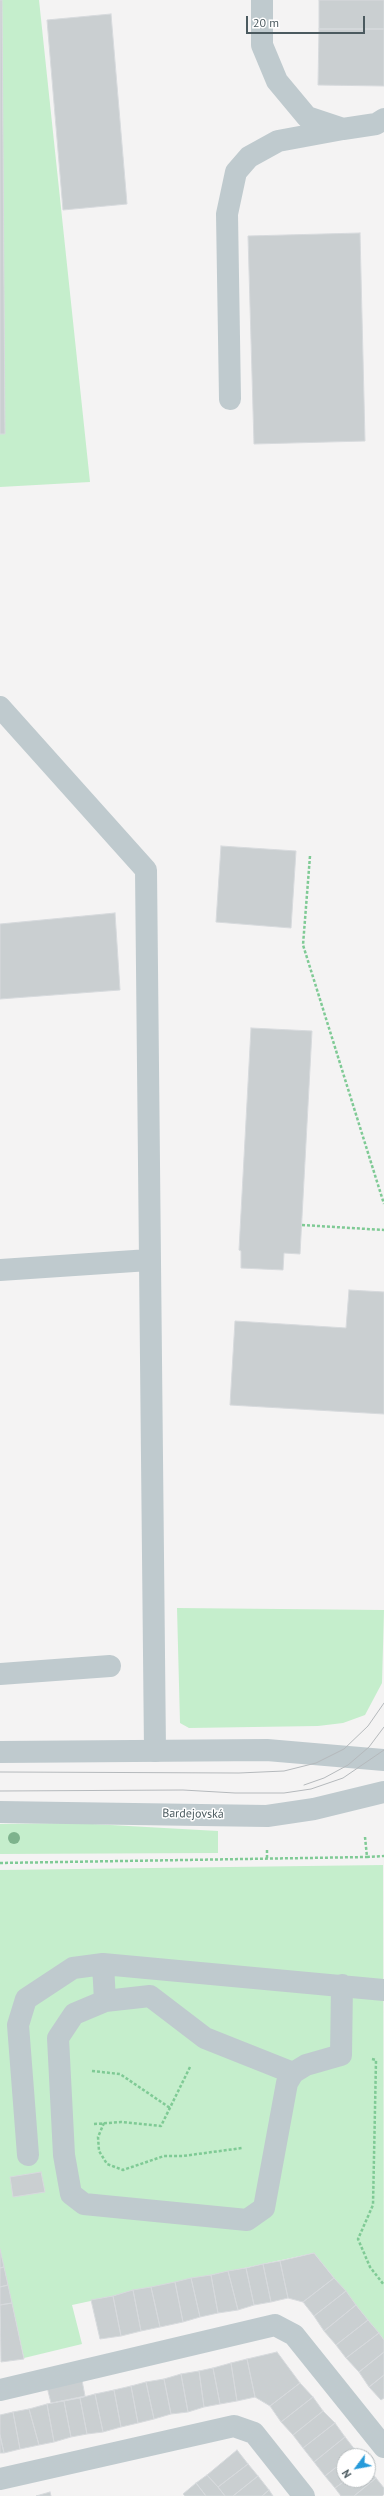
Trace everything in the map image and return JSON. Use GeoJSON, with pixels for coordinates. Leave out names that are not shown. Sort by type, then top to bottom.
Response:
{"type":"FeatureCollection","features":[{"type":"Feature","properties":{"kind":"street"},"geometry":{"type":"LineString","coordinates":[[262,0],[262,45],[277,81],[307,117],[343,129]]}},
{"type":"Feature","properties":{"kind":"street"},"geometry":{"type":"LineString","coordinates":[[230,399],[227,214],[236,172],[249,157],[278,141],[376,124],[384,119]]}},
{"type":"Feature","properties":{"kind":"street"},"geometry":{"type":"LineString","coordinates":[[0,707],[146,870],[154,1751]]}},
{"type":"Feature","properties":{"kind":"street"},"geometry":{"type":"LineString","coordinates":[[0,1270],[150,1260]]}},
{"type":"Feature","properties":{"kind":"street"},"geometry":{"type":"LineString","coordinates":[[0,1674],[110,1666]]}},
{"type":"Feature","properties":{"kind":"street"},"geometry":{"type":"LineString","coordinates":[[0,1752],[267,1750],[384,1760]]}},
{"type":"Feature","properties":{"kind":"street","name":"Bardejovská"},"geometry":{"type":"LineString","coordinates":[[0,1812],[267,1816],[314,1809],[384,1792]]}},
{"type":"Feature","properties":{"kind":"street"},"geometry":{"type":"LineString","coordinates":[[103,1964],[105,2001]]}},
{"type":"Feature","properties":{"kind":"street"},"geometry":{"type":"LineString","coordinates":[[28,2154],[18,2025],[26,1999],[73,1968],[103,1964],[384,1990]]}},
{"type":"Feature","properties":{"kind":"street"},"geometry":{"type":"LineString","coordinates":[[293,2073],[205,2038],[150,1996],[105,2001],[74,2014],[58,2038],[63,2134],[71,2194],[84,2204],[247,2220],[264,2208],[287,2083],[293,2073],[306,2065],[341,2055],[342,1986]]}},
{"type":"Feature","properties":{"kind":"street"},"geometry":{"type":"LineString","coordinates":[[0,2390],[275,2325],[294,2336],[384,2447]]}},
{"type":"Feature","properties":{"kind":"street"},"geometry":{"type":"LineString","coordinates":[[0,2479],[234,2426],[254,2433],[304,2496]]}},
{"type":"Feature","properties":{"kind":"path"},"geometry":{"type":"LineString","coordinates":[[310,856],[303,945],[384,1204]]}},
{"type":"Feature","properties":{"kind":"path"},"geometry":{"type":"LineString","coordinates":[[302,1225],[384,1230]]}},
{"type":"Feature","properties":{"kind":"path"},"geometry":{"type":"LineString","coordinates":[[365,1837],[367,1857]]}},
{"type":"Feature","properties":{"kind":"path"},"geometry":{"type":"LineString","coordinates":[[0,1863],[384,1856]]}},
{"type":"Feature","properties":{"kind":"path"},"geometry":{"type":"LineString","coordinates":[[63,2134],[81,2126],[104,2123],[121,2122],[161,2126],[205,2038]]}},
{"type":"Feature","properties":{"kind":"path"},"geometry":{"type":"LineString","coordinates":[[341,2055],[376,2060],[373,2205],[358,2239],[370,2267],[384,2285]]}},
{"type":"Feature","properties":{"kind":"path"},"geometry":{"type":"LineString","coordinates":[[59,2069],[120,2074],[170,2108]]}},
{"type":"Feature","properties":{"kind":"path"},"geometry":{"type":"LineString","coordinates":[[104,2123],[98,2137],[99,2150],[107,2164],[123,2170],[164,2156],[183,2156],[276,2142]]}},
{"type":"Feature","properties":{"kind":"green space"},"geometry":{"type":"Polygon","coordinates":[[[2,0],[39,0],[90,482],[0,487],[0,434],[5,434],[2,0]]]}},
{"type":"Feature","properties":{"kind":"green space"},"geometry":{"type":"Polygon","coordinates":[[[177,1608],[384,1610],[382,1683],[365,1715],[343,1723],[318,1726],[189,1728],[180,1723],[177,1608]]]}},
{"type":"Feature","properties":{"kind":"green space"},"geometry":{"type":"Polygon","coordinates":[[[75,1823],[218,1831],[218,1853],[0,1854],[0,1824],[75,1823]]]}},
{"type":"Feature","properties":{"kind":"green space"},"geometry":{"type":"Polygon","coordinates":[[[383,1865],[384,2340],[314,2253],[72,2305],[82,2344],[24,2358],[0,2250],[0,1870],[383,1865]]]}},
{"type":"Feature","properties":{"kind":"building"},"geometry":{"type":"Polygon","coordinates":[[[0,0],[2,0],[5,434],[0,434],[0,0]]]}},
{"type":"Feature","properties":{"kind":"building"},"geometry":{"type":"Polygon","coordinates":[[[319,0],[384,0],[384,29],[319,29],[319,0]]]}},
{"type":"Feature","properties":{"kind":"building"},"geometry":{"type":"Polygon","coordinates":[[[111,14],[127,204],[63,210],[47,20],[111,14]]]}},
{"type":"Feature","properties":{"kind":"building"},"geometry":{"type":"Polygon","coordinates":[[[319,29],[384,29],[384,86],[318,85],[319,29]]]}},
{"type":"Feature","properties":{"kind":"building"},"geometry":{"type":"Polygon","coordinates":[[[360,233],[365,441],[254,444],[248,236],[360,233]]]}},
{"type":"Feature","properties":{"kind":"building"},"geometry":{"type":"Polygon","coordinates":[[[221,846],[296,851],[291,928],[216,922],[221,846]]]}},
{"type":"Feature","properties":{"kind":"building"},"geometry":{"type":"Polygon","coordinates":[[[115,913],[120,990],[0,999],[0,924],[115,913]]]}},
{"type":"Feature","properties":{"kind":"building"},"geometry":{"type":"Polygon","coordinates":[[[251,1028],[312,1031],[300,1254],[284,1253],[283,1270],[241,1268],[241,1251],[239,1250],[251,1028]]]}},
{"type":"Feature","properties":{"kind":"building"},"geometry":{"type":"Polygon","coordinates":[[[349,1290],[384,1292],[384,1414],[230,1405],[235,1321],[346,1328],[349,1290]]]}},
{"type":"Feature","properties":{"kind":"building"},"geometry":{"type":"Polygon","coordinates":[[[41,2172],[45,2192],[13,2197],[10,2177],[41,2172]]]}},
{"type":"Feature","properties":{"kind":"building"},"geometry":{"type":"Polygon","coordinates":[[[0,2249],[4,2267],[0,2268],[0,2249]]]}},
{"type":"Feature","properties":{"kind":"building"},"geometry":{"type":"Polygon","coordinates":[[[314,2253],[334,2278],[303,2302],[288,2298],[280,2261],[314,2253]]]}},
{"type":"Feature","properties":{"kind":"building"},"geometry":{"type":"Polygon","coordinates":[[[280,2261],[288,2298],[271,2302],[263,2264],[280,2261]]]}},
{"type":"Feature","properties":{"kind":"building"},"geometry":{"type":"Polygon","coordinates":[[[263,2264],[271,2302],[254,2305],[246,2268],[263,2264]]]}},
{"type":"Feature","properties":{"kind":"building"},"geometry":{"type":"Polygon","coordinates":[[[4,2267],[8,2285],[0,2287],[0,2268],[4,2267]]]}},
{"type":"Feature","properties":{"kind":"building"},"geometry":{"type":"Polygon","coordinates":[[[246,2268],[254,2305],[238,2310],[228,2271],[246,2268]]]}},
{"type":"Feature","properties":{"kind":"building"},"geometry":{"type":"Polygon","coordinates":[[[228,2271],[238,2310],[218,2313],[211,2275],[228,2271]]]}},
{"type":"Feature","properties":{"kind":"building"},"geometry":{"type":"Polygon","coordinates":[[[211,2275],[218,2313],[200,2317],[191,2278],[211,2275]]]}},
{"type":"Feature","properties":{"kind":"building"},"geometry":{"type":"Polygon","coordinates":[[[191,2278],[200,2317],[183,2322],[175,2282],[191,2278]]]}},
{"type":"Feature","properties":{"kind":"building"},"geometry":{"type":"Polygon","coordinates":[[[334,2278],[346,2291],[314,2316],[303,2302],[334,2278]]]}},
{"type":"Feature","properties":{"kind":"building"},"geometry":{"type":"Polygon","coordinates":[[[175,2282],[183,2322],[160,2327],[151,2287],[175,2282]]]}},
{"type":"Feature","properties":{"kind":"building"},"geometry":{"type":"Polygon","coordinates":[[[8,2285],[12,2303],[0,2305],[0,2287],[8,2285]]]}},
{"type":"Feature","properties":{"kind":"building"},"geometry":{"type":"Polygon","coordinates":[[[151,2287],[160,2327],[141,2331],[133,2290],[151,2287]]]}},
{"type":"Feature","properties":{"kind":"building"},"geometry":{"type":"Polygon","coordinates":[[[133,2290],[141,2331],[121,2336],[113,2296],[133,2290]]]}},
{"type":"Feature","properties":{"kind":"building"},"geometry":{"type":"Polygon","coordinates":[[[346,2291],[356,2305],[324,2331],[314,2316],[346,2291]]]}},
{"type":"Feature","properties":{"kind":"building"},"geometry":{"type":"Polygon","coordinates":[[[113,2296],[121,2336],[100,2339],[91,2300],[113,2296]]]}},
{"type":"Feature","properties":{"kind":"building"},"geometry":{"type":"Polygon","coordinates":[[[12,2303],[24,2359],[1,2362],[0,2305],[12,2303]]]}},
{"type":"Feature","properties":{"kind":"building"},"geometry":{"type":"Polygon","coordinates":[[[356,2305],[368,2320],[336,2345],[324,2331],[356,2305]]]}},
{"type":"Feature","properties":{"kind":"building"},"geometry":{"type":"Polygon","coordinates":[[[368,2320],[379,2333],[346,2358],[336,2345],[368,2320]]]}},
{"type":"Feature","properties":{"kind":"building"},"geometry":{"type":"Polygon","coordinates":[[[379,2333],[384,2340],[384,2352],[359,2372],[346,2358],[379,2333]]]}},
{"type":"Feature","properties":{"kind":"building"},"geometry":{"type":"Polygon","coordinates":[[[277,2352],[300,2383],[270,2406],[255,2397],[247,2359],[277,2352]]]}},
{"type":"Feature","properties":{"kind":"building"},"geometry":{"type":"Polygon","coordinates":[[[384,2352],[384,2375],[369,2387],[359,2372],[384,2352]]]}},
{"type":"Feature","properties":{"kind":"building"},"geometry":{"type":"Polygon","coordinates":[[[247,2359],[255,2397],[237,2401],[231,2363],[247,2359]]]}},
{"type":"Feature","properties":{"kind":"building"},"geometry":{"type":"Polygon","coordinates":[[[231,2363],[237,2401],[220,2404],[213,2368],[231,2363]]]}},
{"type":"Feature","properties":{"kind":"building"},"geometry":{"type":"Polygon","coordinates":[[[213,2368],[220,2404],[204,2407],[199,2371],[213,2368]]]}},
{"type":"Feature","properties":{"kind":"building"},"geometry":{"type":"Polygon","coordinates":[[[199,2371],[204,2407],[188,2412],[181,2374],[199,2371]]]}},
{"type":"Feature","properties":{"kind":"building"},"geometry":{"type":"Polygon","coordinates":[[[181,2374],[188,2412],[171,2414],[164,2379],[181,2374]]]}},
{"type":"Feature","properties":{"kind":"building"},"geometry":{"type":"Polygon","coordinates":[[[81,2375],[85,2396],[51,2403],[46,2383],[81,2375]]]}},
{"type":"Feature","properties":{"kind":"building"},"geometry":{"type":"Polygon","coordinates":[[[384,2375],[384,2398],[381,2400],[369,2387],[384,2375]]]}},
{"type":"Feature","properties":{"kind":"building"},"geometry":{"type":"Polygon","coordinates":[[[164,2379],[171,2414],[154,2419],[146,2382],[164,2379]]]}},
{"type":"Feature","properties":{"kind":"building"},"geometry":{"type":"Polygon","coordinates":[[[146,2382],[154,2419],[138,2423],[131,2386],[146,2382]]]}},
{"type":"Feature","properties":{"kind":"building"},"geometry":{"type":"Polygon","coordinates":[[[300,2383],[313,2397],[281,2422],[270,2406],[300,2383]]]}},
{"type":"Feature","properties":{"kind":"building"},"geometry":{"type":"Polygon","coordinates":[[[131,2386],[138,2423],[121,2427],[114,2390],[131,2386]]]}},
{"type":"Feature","properties":{"kind":"building"},"geometry":{"type":"Polygon","coordinates":[[[114,2390],[121,2427],[103,2432],[95,2394],[114,2390]]]}},
{"type":"Feature","properties":{"kind":"building"},"geometry":{"type":"Polygon","coordinates":[[[95,2394],[103,2432],[87,2434],[80,2398],[95,2394]]]}},
{"type":"Feature","properties":{"kind":"building"},"geometry":{"type":"Polygon","coordinates":[[[313,2397],[323,2411],[293,2435],[281,2422],[313,2397]]]}},
{"type":"Feature","properties":{"kind":"building"},"geometry":{"type":"Polygon","coordinates":[[[80,2398],[87,2434],[71,2437],[64,2401],[80,2398]]]}},
{"type":"Feature","properties":{"kind":"building"},"geometry":{"type":"Polygon","coordinates":[[[64,2401],[71,2437],[54,2442],[47,2404],[64,2401]]]}},
{"type":"Feature","properties":{"kind":"building"},"geometry":{"type":"Polygon","coordinates":[[[47,2404],[54,2442],[39,2445],[29,2409],[47,2404]]]}},
{"type":"Feature","properties":{"kind":"building"},"geometry":{"type":"Polygon","coordinates":[[[29,2409],[39,2445],[20,2449],[13,2412],[29,2409]]]}},
{"type":"Feature","properties":{"kind":"building"},"geometry":{"type":"Polygon","coordinates":[[[323,2411],[335,2423],[303,2448],[293,2435],[323,2411]]]}},
{"type":"Feature","properties":{"kind":"building"},"geometry":{"type":"Polygon","coordinates":[[[13,2412],[20,2449],[4,2453],[0,2435],[0,2415],[13,2412]]]}},
{"type":"Feature","properties":{"kind":"building"},"geometry":{"type":"Polygon","coordinates":[[[335,2423],[345,2437],[314,2462],[303,2448],[335,2423]]]}},
{"type":"Feature","properties":{"kind":"building"},"geometry":{"type":"Polygon","coordinates":[[[0,2435],[4,2453],[0,2453],[0,2435]]]}},
{"type":"Feature","properties":{"kind":"building"},"geometry":{"type":"Polygon","coordinates":[[[345,2437],[354,2448],[336,2448],[336,2467],[325,2476],[314,2462],[345,2437]]]}},
{"type":"Feature","properties":{"kind":"building"},"geometry":{"type":"Polygon","coordinates":[[[237,2450],[248,2464],[218,2487],[207,2475],[237,2450]]]}},
{"type":"Feature","properties":{"kind":"building"},"geometry":{"type":"Polygon","coordinates":[[[248,2464],[258,2476],[233,2496],[225,2496],[218,2487],[248,2464]]]}},
{"type":"Feature","properties":{"kind":"building"},"geometry":{"type":"Polygon","coordinates":[[[336,2467],[336,2487],[335,2488],[325,2476],[336,2467]]]}},
{"type":"Feature","properties":{"kind":"building"},"geometry":{"type":"Polygon","coordinates":[[[207,2475],[225,2496],[206,2496],[196,2483],[207,2475]]]}},
{"type":"Feature","properties":{"kind":"building"},"geometry":{"type":"Polygon","coordinates":[[[258,2476],[269,2490],[262,2496],[233,2496],[258,2476]]]}},
{"type":"Feature","properties":{"kind":"building"},"geometry":{"type":"Polygon","coordinates":[[[376,2478],[384,2488],[384,2494],[382,2496],[354,2496],[364,2488],[376,2488],[376,2478]]]}},
{"type":"Feature","properties":{"kind":"building"},"geometry":{"type":"Polygon","coordinates":[[[196,2483],[206,2496],[185,2496],[183,2494],[196,2483]]]}},
{"type":"Feature","properties":{"kind":"building"},"geometry":{"type":"Polygon","coordinates":[[[335,2488],[364,2488],[354,2496],[341,2496],[335,2488]]]}},
{"type":"Feature","properties":{"kind":"building"},"geometry":{"type":"Polygon","coordinates":[[[269,2490],[273,2496],[262,2496],[269,2490]]]}},
{"type":"Feature","properties":{"kind":"building"},"geometry":{"type":"Polygon","coordinates":[[[50,2492],[51,2496],[36,2496],[50,2492]]]}},
{"type":"Feature","properties":{"kind":"tram line"},"geometry":{"type":"LineString","coordinates":[[0,1772],[239,1773],[284,1771],[316,1763],[344,1749],[368,1726],[384,1703]]}},
{"type":"Feature","properties":{"kind":"tram line"},"geometry":{"type":"LineString","coordinates":[[304,1785],[324,1778],[348,1765],[369,1747],[384,1727]]}},
{"type":"Feature","properties":{"kind":"tram line"},"geometry":{"type":"LineString","coordinates":[[0,1791],[183,1790],[235,1793],[284,1793],[311,1789],[343,1778],[384,1750]]}}]}
